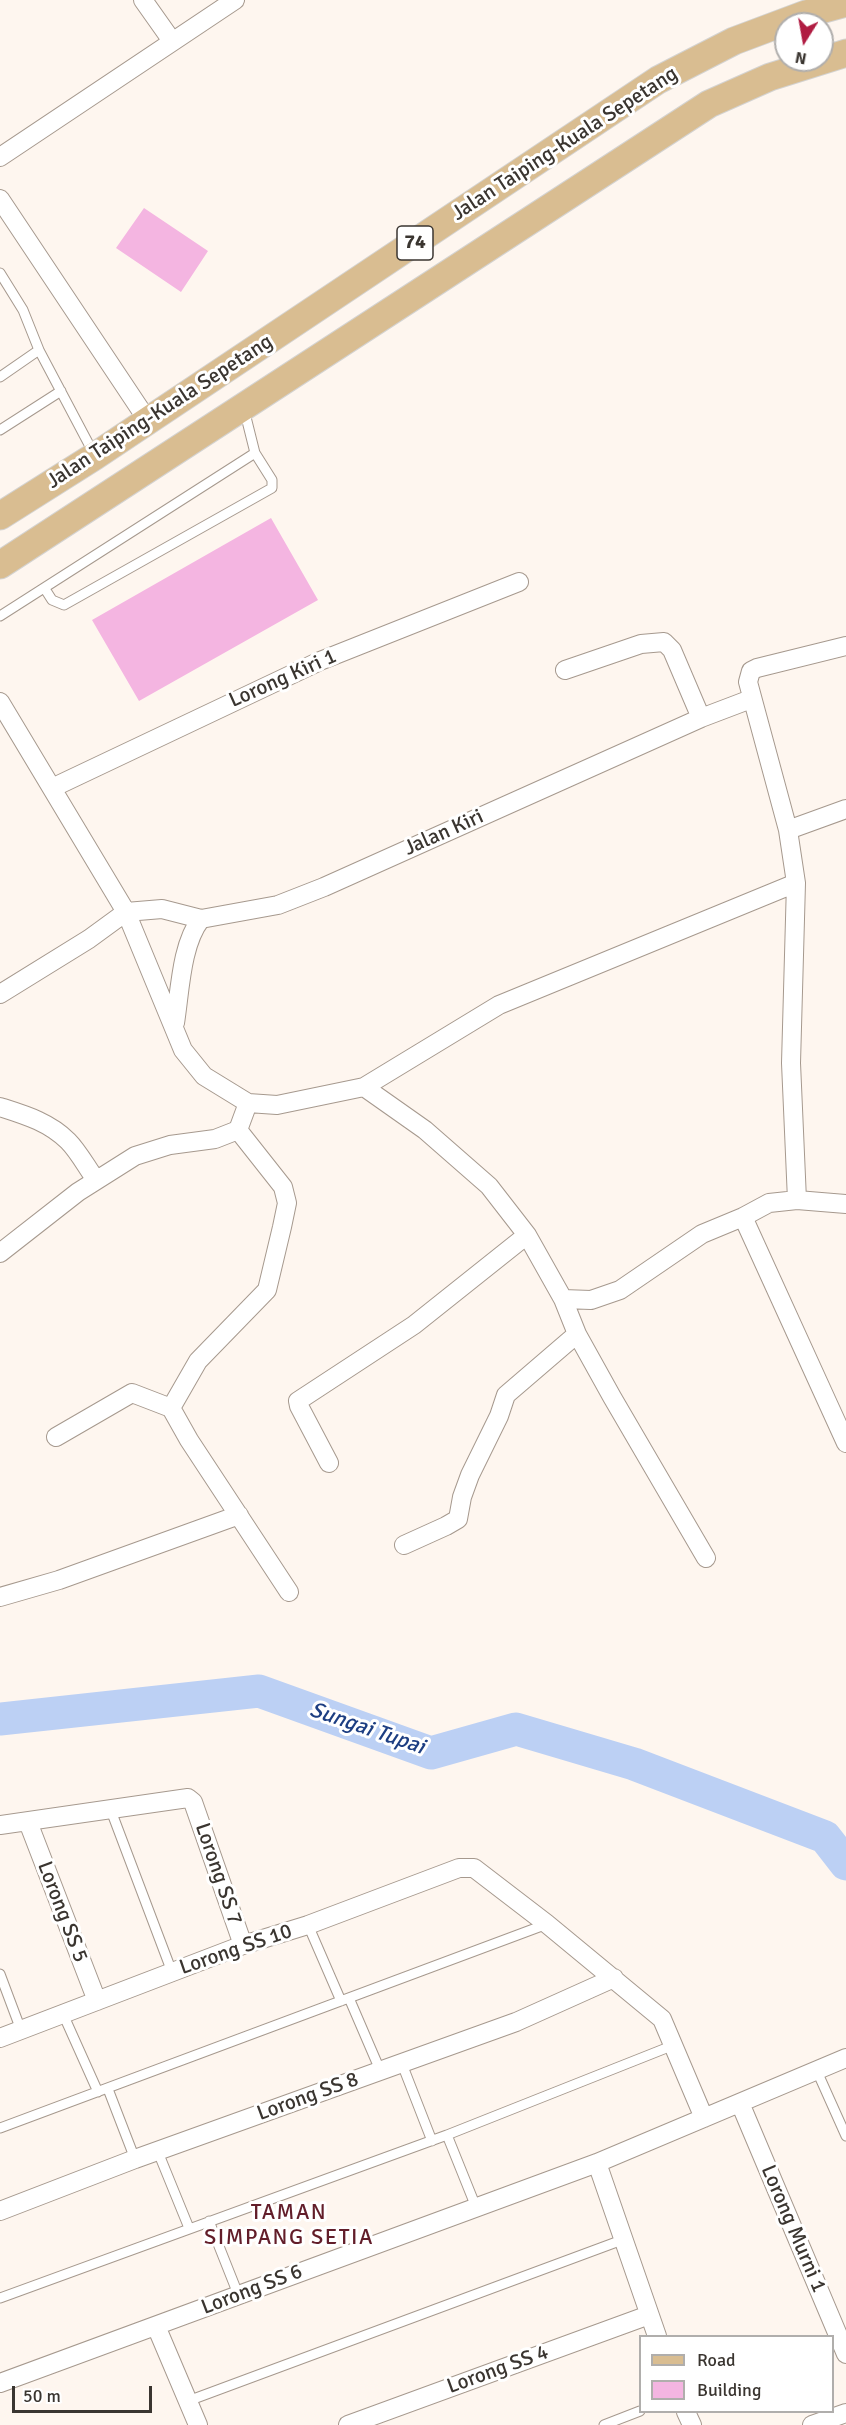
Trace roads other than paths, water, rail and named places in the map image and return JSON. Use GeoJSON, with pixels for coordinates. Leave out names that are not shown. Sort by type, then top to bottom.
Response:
{"type":"FeatureCollection","features":[{"type":"Feature","properties":{"kind":"main road","name":"Jalan Taiping-Kuala Sepetang"},"geometry":{"type":"LineString","coordinates":[[0,516],[148,421],[657,80],[734,41],[846,3]]}},
{"type":"Feature","properties":{"kind":"main road","name":"Jalan Taiping-Kuala Sepetang"},"geometry":{"type":"LineString","coordinates":[[0,565],[709,104],[770,77],[846,53]]}},
{"type":"Feature","properties":{"kind":"street"},"geometry":{"type":"LineString","coordinates":[[142,0],[172,41]]}},
{"type":"Feature","properties":{"kind":"street"},"geometry":{"type":"LineString","coordinates":[[0,157],[234,0]]}},
{"type":"Feature","properties":{"kind":"street"},"geometry":{"type":"LineString","coordinates":[[0,199],[148,421]]}},
{"type":"Feature","properties":{"kind":"street","name":"Lorong Kiri 1"},"geometry":{"type":"LineString","coordinates":[[52,788],[320,661],[519,582]]}},
{"type":"Feature","properties":{"kind":"street"},"geometry":{"type":"LineString","coordinates":[[565,670],[641,644],[664,642],[672,650],[701,718]]}},
{"type":"Feature","properties":{"kind":"street"},"geometry":{"type":"LineString","coordinates":[[797,1200],[791,1062],[796,883],[788,830],[748,682],[751,671],[756,668],[846,646]]}},
{"type":"Feature","properties":{"kind":"street","name":"Jalan Kiri"},"geometry":{"type":"LineString","coordinates":[[126,912],[162,909],[201,919],[278,905],[701,718],[752,699]]}},
{"type":"Feature","properties":{"kind":"street"},"geometry":{"type":"LineString","coordinates":[[0,702],[126,912],[175,1025],[183,1050],[204,1076],[248,1103],[277,1105],[363,1088],[499,1005],[796,883]]}},
{"type":"Feature","properties":{"kind":"street"},"geometry":{"type":"LineString","coordinates":[[788,830],[846,809]]}},
{"type":"Feature","properties":{"kind":"street"},"geometry":{"type":"LineString","coordinates":[[0,994],[89,939],[126,912]]}},
{"type":"Feature","properties":{"kind":"street"},"geometry":{"type":"LineString","coordinates":[[175,1025],[188,943],[192,930],[201,919]]}},
{"type":"Feature","properties":{"kind":"street"},"geometry":{"type":"LineString","coordinates":[[363,1088],[425,1130],[489,1186],[527,1235],[563,1299],[577,1334],[706,1558]]}},
{"type":"Feature","properties":{"kind":"street"},"geometry":{"type":"LineString","coordinates":[[0,1253],[96,1180],[135,1156],[170,1145],[215,1139],[238,1130],[248,1103]]}},
{"type":"Feature","properties":{"kind":"street"},"geometry":{"type":"LineString","coordinates":[[0,1107],[33,1117],[51,1128],[69,1142],[96,1180]]}},
{"type":"Feature","properties":{"kind":"street"},"geometry":{"type":"LineString","coordinates":[[171,1408],[198,1361],[267,1290],[286,1203],[283,1187],[238,1130]]}},
{"type":"Feature","properties":{"kind":"street"},"geometry":{"type":"LineString","coordinates":[[563,1299],[591,1300],[620,1290],[702,1234],[769,1203],[797,1200],[846,1204]]}},
{"type":"Feature","properties":{"kind":"street"},"geometry":{"type":"LineString","coordinates":[[743,1217],[846,1443]]}},
{"type":"Feature","properties":{"kind":"street"},"geometry":{"type":"LineString","coordinates":[[329,1463],[298,1401],[414,1326],[527,1235]]}},
{"type":"Feature","properties":{"kind":"street"},"geometry":{"type":"LineString","coordinates":[[404,1545],[458,1519],[462,1497],[470,1475],[495,1426],[506,1395],[577,1334]]}},
{"type":"Feature","properties":{"kind":"street"},"geometry":{"type":"LineString","coordinates":[[56,1437],[132,1393],[171,1408],[189,1440],[289,1592]]}},
{"type":"Feature","properties":{"kind":"street"},"geometry":{"type":"LineString","coordinates":[[0,1597],[59,1580],[239,1515]]}},
{"type":"Feature","properties":{"kind":"street","name":"Lorong SS 7"},"geometry":{"type":"LineString","coordinates":[[110,1808],[181,1798],[188,1798],[193,1802],[243,1945]]}},
{"type":"Feature","properties":{"kind":"street"},"geometry":{"type":"LineString","coordinates":[[0,1825],[110,1808]]}},
{"type":"Feature","properties":{"kind":"street","name":"Lorong SS 5"},"geometry":{"type":"LineString","coordinates":[[28,1822],[97,2001]]}},
{"type":"Feature","properties":{"kind":"street","name":"Lorong SS 10"},"geometry":{"type":"LineString","coordinates":[[0,2038],[243,1945],[308,1924],[459,1868],[474,1868],[547,1924]]}},
{"type":"Feature","properties":{"kind":"street"},"geometry":{"type":"LineString","coordinates":[[547,1924],[662,2019],[704,2118]]}},
{"type":"Feature","properties":{"kind":"street","name":"Lorong SS 8"},"geometry":{"type":"LineString","coordinates":[[0,2211],[135,2159],[516,2022],[614,1978]]}},
{"type":"Feature","properties":{"kind":"street","name":"Lorong SS 6"},"geometry":{"type":"LineString","coordinates":[[0,2383],[597,2163],[846,2058]]}},
{"type":"Feature","properties":{"kind":"street","name":"Lorong Murni 1"},"geometry":{"type":"LineString","coordinates":[[740,2103],[846,2354]]}},
{"type":"Feature","properties":{"kind":"street"},"geometry":{"type":"LineString","coordinates":[[597,2163],[656,2335]]}},
{"type":"Feature","properties":{"kind":"street","name":"Lorong SS 4"},"geometry":{"type":"LineString","coordinates":[[348,2425],[379,2419],[649,2315]]}},
{"type":"Feature","properties":{"kind":"street"},"geometry":{"type":"LineString","coordinates":[[156,2326],[198,2425]]}},
{"type":"Feature","properties":{"kind":"street"},"geometry":{"type":"LineString","coordinates":[[812,2425],[846,2413]]}},
{"type":"Feature","properties":{"kind":"lane"},"geometry":{"type":"LineString","coordinates":[[0,273],[22,310],[39,350],[95,456]]}},
{"type":"Feature","properties":{"kind":"lane"},"geometry":{"type":"LineString","coordinates":[[0,377],[39,350]]}},
{"type":"Feature","properties":{"kind":"lane"},"geometry":{"type":"LineString","coordinates":[[0,430],[61,391]]}},
{"type":"Feature","properties":{"kind":"lane"},"geometry":{"type":"LineString","coordinates":[[45,589],[52,600],[64,605],[272,488],[272,480],[255,453],[244,406]]}},
{"type":"Feature","properties":{"kind":"lane"},"geometry":{"type":"LineString","coordinates":[[0,616],[255,453]]}},
{"type":"Feature","properties":{"kind":"lane"},"geometry":{"type":"LineString","coordinates":[[110,1808],[172,1972]]}},
{"type":"Feature","properties":{"kind":"lane"},"geometry":{"type":"LineString","coordinates":[[308,1924],[380,2070]]}},
{"type":"Feature","properties":{"kind":"lane"},"geometry":{"type":"LineString","coordinates":[[0,2128],[547,1924]]}},
{"type":"Feature","properties":{"kind":"lane"},"geometry":{"type":"LineString","coordinates":[[0,1974],[21,2030]]}},
{"type":"Feature","properties":{"kind":"lane"},"geometry":{"type":"LineString","coordinates":[[63,2014],[98,2092]]}},
{"type":"Feature","properties":{"kind":"lane"},"geometry":{"type":"LineString","coordinates":[[0,2298],[432,2141],[674,2045]]}},
{"type":"Feature","properties":{"kind":"lane"},"geometry":{"type":"LineString","coordinates":[[402,2064],[432,2141]]}},
{"type":"Feature","properties":{"kind":"lane"},"geometry":{"type":"LineString","coordinates":[[816,2069],[846,2136]]}},
{"type":"Feature","properties":{"kind":"lane"},"geometry":{"type":"LineString","coordinates":[[108,2089],[135,2159]]}},
{"type":"Feature","properties":{"kind":"lane"},"geometry":{"type":"LineString","coordinates":[[447,2135],[476,2207]]}},
{"type":"Feature","properties":{"kind":"lane"},"geometry":{"type":"LineString","coordinates":[[158,2152],[189,2229]]}},
{"type":"Feature","properties":{"kind":"lane"},"geometry":{"type":"LineString","coordinates":[[209,2222],[238,2294]]}},
{"type":"Feature","properties":{"kind":"lane"},"geometry":{"type":"LineString","coordinates":[[188,2401],[622,2240]]}},
{"type":"Feature","properties":{"kind":"lane"},"geometry":{"type":"LineString","coordinates":[[604,2425],[639,2411]]}},
{"type":"Feature","properties":{"kind":"waterway","name":"Sungai Tupai"},"geometry":{"type":"LineString","coordinates":[[0,1719],[259,1691],[431,1753],[516,1729],[634,1764],[825,1837],[846,1864]]}},
{"type":"Feature","properties":{"kind":"district","name":"TAMAN SIMPANG SETIA"},"geometry":{"type":"Point","coordinates":[289,2226]}}]}
